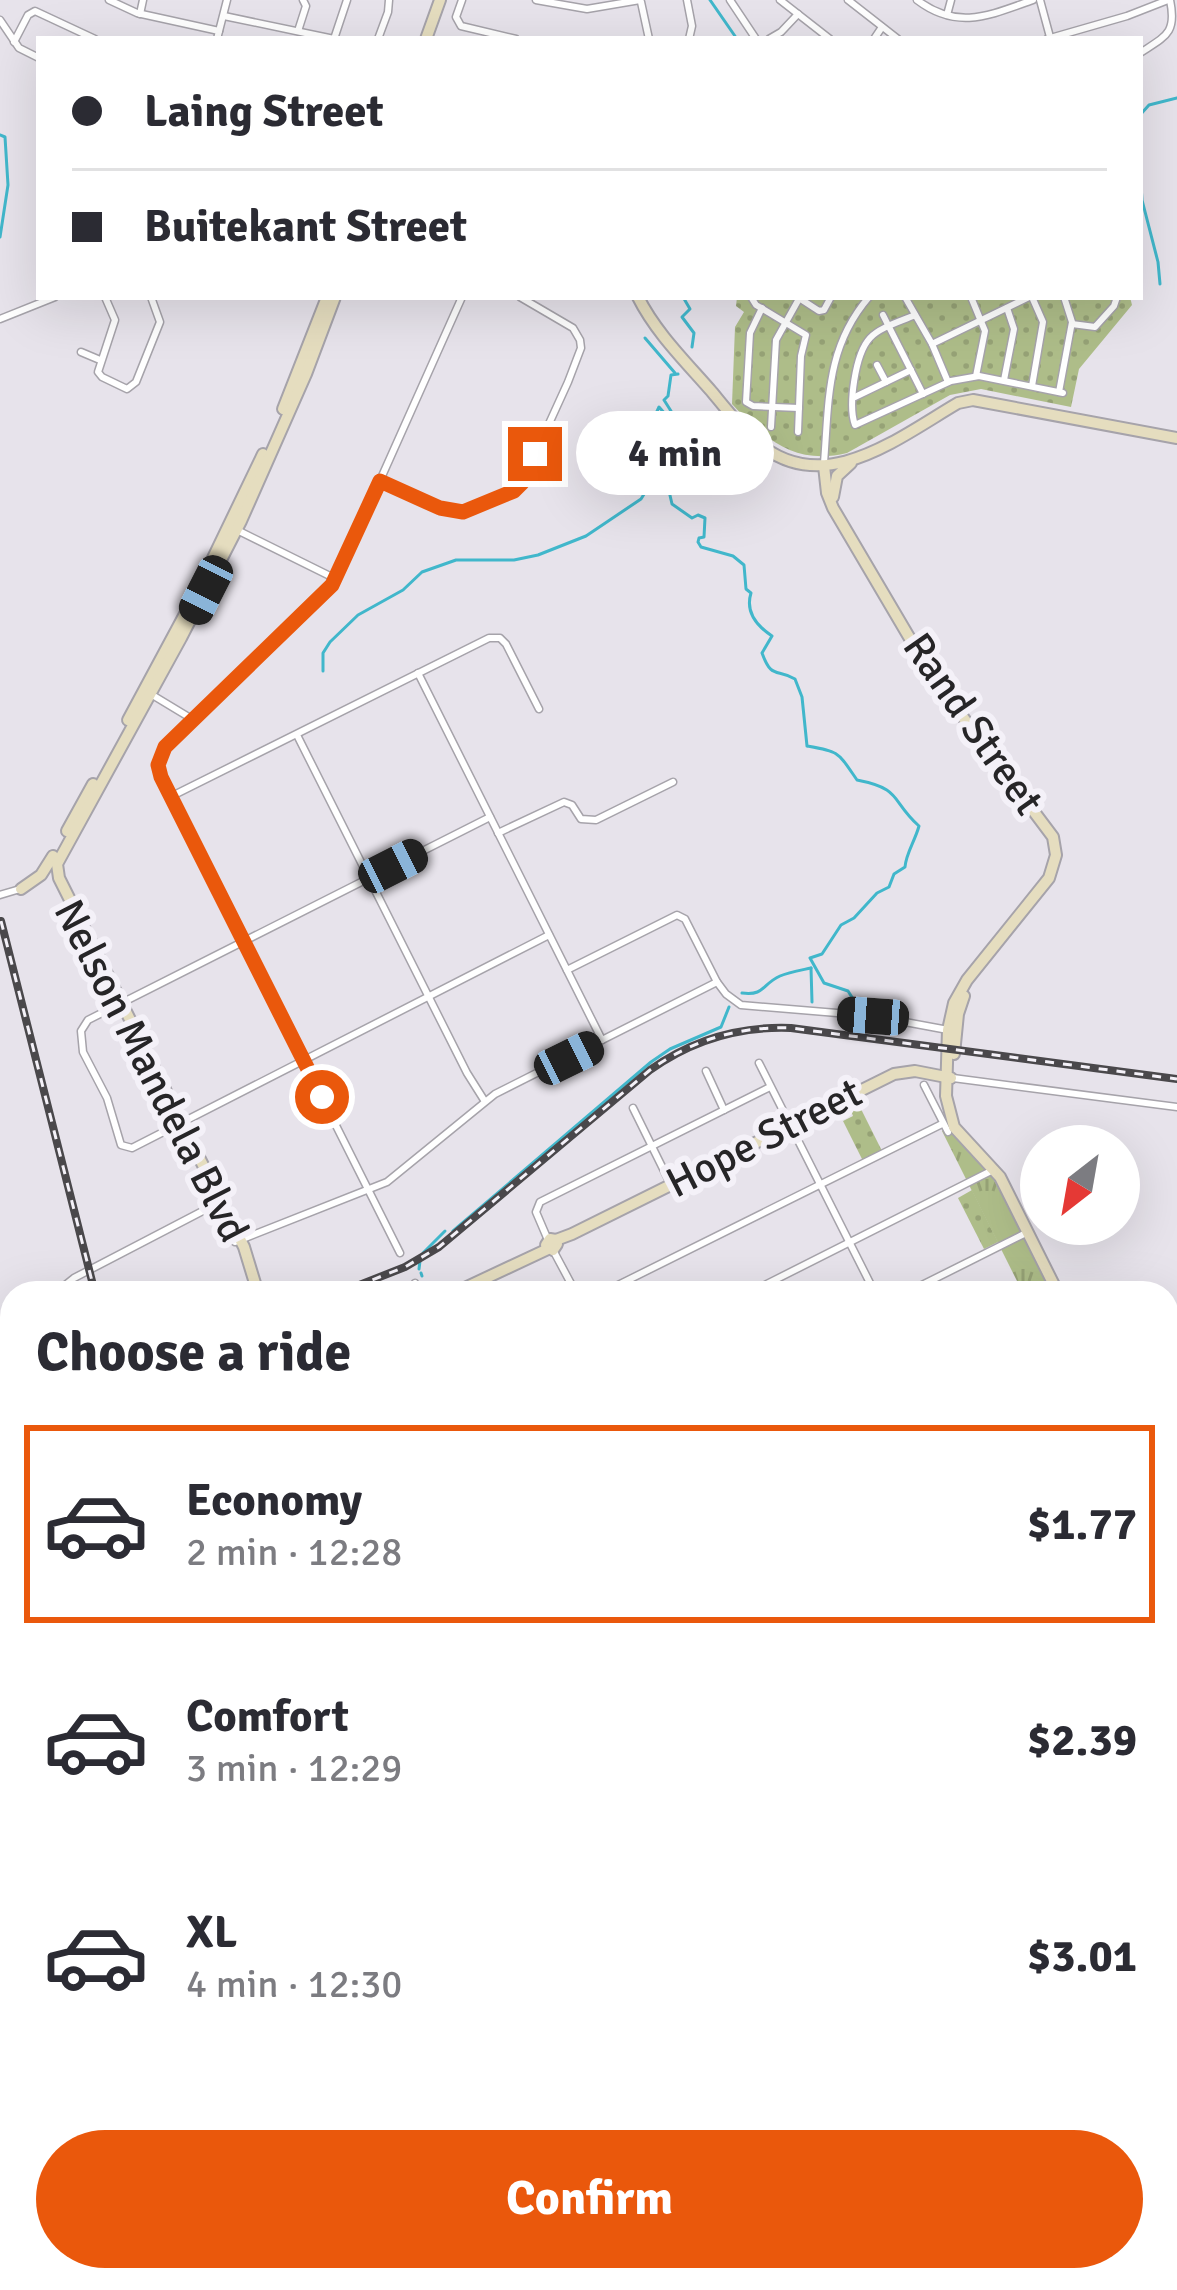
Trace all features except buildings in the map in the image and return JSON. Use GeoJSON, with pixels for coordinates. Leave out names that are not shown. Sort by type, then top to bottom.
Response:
{"type":"FeatureCollection","features":[{"type":"Feature","properties":{"kind":"street"},"geometry":{"type":"LineString","coordinates":[[109,0],[140,14],[218,35],[227,0]]}},
{"type":"Feature","properties":{"kind":"street"},"geometry":{"type":"LineString","coordinates":[[140,14],[143,0]]}},
{"type":"Feature","properties":{"kind":"street"},"geometry":{"type":"LineString","coordinates":[[298,31],[306,6],[303,0]]}},
{"type":"Feature","properties":{"kind":"street"},"geometry":{"type":"LineString","coordinates":[[335,36],[347,0]]}},
{"type":"Feature","properties":{"kind":"street"},"geometry":{"type":"LineString","coordinates":[[379,36],[389,0]]}},
{"type":"Feature","properties":{"kind":"street"},"geometry":{"type":"LineString","coordinates":[[463,0],[457,17],[460,26],[503,36]]}},
{"type":"Feature","properties":{"kind":"street"},"geometry":{"type":"LineString","coordinates":[[536,0],[587,9],[640,0],[648,36]]}},
{"type":"Feature","properties":{"kind":"street"},"geometry":{"type":"LineString","coordinates":[[687,0],[690,36]]}},
{"type":"Feature","properties":{"kind":"street"},"geometry":{"type":"LineString","coordinates":[[730,0],[754,36]]}},
{"type":"Feature","properties":{"kind":"street"},"geometry":{"type":"LineString","coordinates":[[779,0],[826,36]]}},
{"type":"Feature","properties":{"kind":"street"},"geometry":{"type":"LineString","coordinates":[[848,0],[894,36]]}},
{"type":"Feature","properties":{"kind":"street"},"geometry":{"type":"LineString","coordinates":[[917,0],[935,12],[973,19],[1037,0],[1048,36]]}},
{"type":"Feature","properties":{"kind":"street"},"geometry":{"type":"LineString","coordinates":[[947,15],[951,0]]}},
{"type":"Feature","properties":{"kind":"street"},"geometry":{"type":"LineString","coordinates":[[986,0],[989,15]]}},
{"type":"Feature","properties":{"kind":"street"},"geometry":{"type":"LineString","coordinates":[[1059,36],[1169,0],[1172,29],[1143,51]]}},
{"type":"Feature","properties":{"kind":"street"},"geometry":{"type":"LineString","coordinates":[[424,36],[435,5]]}},
{"type":"Feature","properties":{"kind":"street"},"geometry":{"type":"LineString","coordinates":[[14,42],[35,11],[89,36]]}},
{"type":"Feature","properties":{"kind":"street"},"geometry":{"type":"LineString","coordinates":[[775,36],[798,14]]}},
{"type":"Feature","properties":{"kind":"street"},"geometry":{"type":"LineString","coordinates":[[224,16],[320,36]]}},
{"type":"Feature","properties":{"kind":"street"},"geometry":{"type":"LineString","coordinates":[[0,20],[14,42],[36,57]]}},
{"type":"Feature","properties":{"kind":"street"},"geometry":{"type":"LineString","coordinates":[[876,36],[883,27]]}},
{"type":"Feature","properties":{"kind":"street"},"geometry":{"type":"LineString","coordinates":[[0,319],[48,300]]}},
{"type":"Feature","properties":{"kind":"street"},"geometry":{"type":"LineString","coordinates":[[106,300],[115,320],[99,374],[123,388],[134,386],[160,322],[152,300]]}},
{"type":"Feature","properties":{"kind":"street"},"geometry":{"type":"LineString","coordinates":[[57,880],[57,863],[87,802],[233,528],[330,300]]}},
{"type":"Feature","properties":{"kind":"street"},"geometry":{"type":"LineString","coordinates":[[400,1253],[158,765],[165,747],[192,718],[336,579],[461,300]]}},
{"type":"Feature","properties":{"kind":"street"},"geometry":{"type":"LineString","coordinates":[[380,481],[455,512],[509,494],[522,483],[580,348],[573,328],[525,300]]}},
{"type":"Feature","properties":{"kind":"street"},"geometry":{"type":"LineString","coordinates":[[640,300],[657,329],[756,442],[784,458],[824,466],[857,459]]}},
{"type":"Feature","properties":{"kind":"street"},"geometry":{"type":"LineString","coordinates":[[752,300],[807,338],[802,350],[799,432]]}},
{"type":"Feature","properties":{"kind":"street"},"geometry":{"type":"LineString","coordinates":[[771,427],[776,340],[798,300]]}},
{"type":"Feature","properties":{"kind":"street"},"geometry":{"type":"LineString","coordinates":[[802,300],[819,311],[829,300]]}},
{"type":"Feature","properties":{"kind":"street"},"geometry":{"type":"LineString","coordinates":[[824,466],[836,354],[850,322],[867,300]]}},
{"type":"Feature","properties":{"kind":"street"},"geometry":{"type":"LineString","coordinates":[[906,300],[948,382]]}},
{"type":"Feature","properties":{"kind":"street"},"geometry":{"type":"LineString","coordinates":[[972,300],[985,331],[976,376]]}},
{"type":"Feature","properties":{"kind":"street"},"geometry":{"type":"LineString","coordinates":[[932,344],[1023,300]]}},
{"type":"Feature","properties":{"kind":"street"},"geometry":{"type":"LineString","coordinates":[[1031,300],[1043,326],[1032,386]]}},
{"type":"Feature","properties":{"kind":"street"},"geometry":{"type":"LineString","coordinates":[[915,315],[867,343],[853,398],[852,421],[858,425],[948,382],[976,376],[1061,392],[1072,324],[1065,300]]}},
{"type":"Feature","properties":{"kind":"street"},"geometry":{"type":"LineString","coordinates":[[1072,324],[1095,327],[1116,300]]}},
{"type":"Feature","properties":{"kind":"street"},"geometry":{"type":"LineString","coordinates":[[1004,380],[1014,329],[1006,307]]}},
{"type":"Feature","properties":{"kind":"street"},"geometry":{"type":"LineString","coordinates":[[762,308],[750,333],[746,400],[749,406],[799,408]]}},
{"type":"Feature","properties":{"kind":"street"},"geometry":{"type":"LineString","coordinates":[[883,315],[923,394]]}},
{"type":"Feature","properties":{"kind":"street"},"geometry":{"type":"LineString","coordinates":[[81,352],[100,360]]}},
{"type":"Feature","properties":{"kind":"street"},"geometry":{"type":"LineString","coordinates":[[878,365],[886,382]]}},
{"type":"Feature","properties":{"kind":"street"},"geometry":{"type":"LineString","coordinates":[[853,398],[910,370]]}},
{"type":"Feature","properties":{"kind":"street"},"geometry":{"type":"LineString","coordinates":[[840,517],[832,495],[842,470],[958,403],[973,400],[1177,438]]}},
{"type":"Feature","properties":{"kind":"street","name":"Rand Street"},"geometry":{"type":"LineString","coordinates":[[824,466],[827,493],[932,676],[1053,837],[1056,855],[1049,878],[956,997],[950,1011],[952,1031]]}},
{"type":"Feature","properties":{"kind":"street"},"geometry":{"type":"LineString","coordinates":[[233,528],[336,579]]}},
{"type":"Feature","properties":{"kind":"street"},"geometry":{"type":"LineString","coordinates":[[172,796],[489,638],[500,638],[506,644],[539,709]]}},
{"type":"Feature","properties":{"kind":"street"},"geometry":{"type":"LineString","coordinates":[[418,673],[603,1041]]}},
{"type":"Feature","properties":{"kind":"street"},"geometry":{"type":"LineString","coordinates":[[147,693],[192,718]]}},
{"type":"Feature","properties":{"kind":"street"},"geometry":{"type":"LineString","coordinates":[[297,735],[484,1101]]}},
{"type":"Feature","properties":{"kind":"street"},"geometry":{"type":"LineString","coordinates":[[498,833],[564,802],[581,819],[596,820],[673,782]]}},
{"type":"Feature","properties":{"kind":"street"},"geometry":{"type":"LineString","coordinates":[[21,889],[41,875],[87,802]]}},
{"type":"Feature","properties":{"kind":"street"},"geometry":{"type":"LineString","coordinates":[[490,818],[82,1026],[81,1043],[89,1069],[107,1098],[121,1145],[132,1148],[550,935]]}},
{"type":"Feature","properties":{"kind":"street"},"geometry":{"type":"LineString","coordinates":[[53,856],[57,880]]}},
{"type":"Feature","properties":{"kind":"street"},"geometry":{"type":"LineString","coordinates":[[0,895],[57,880]]}},
{"type":"Feature","properties":{"kind":"street","name":"Nelson Mandela Blvd"},"geometry":{"type":"LineString","coordinates":[[57,880],[254,1281]]}},
{"type":"Feature","properties":{"kind":"street"},"geometry":{"type":"LineString","coordinates":[[567,970],[680,915],[717,982],[726,994],[748,1007],[873,1016],[952,1031],[949,1077],[956,1114],[970,1144],[995,1170],[1020,1217]]}},
{"type":"Feature","properties":{"kind":"street"},"geometry":{"type":"LineString","coordinates":[[238,1241],[387,1182],[484,1101],[717,982]]}},
{"type":"Feature","properties":{"kind":"street"},"geometry":{"type":"LineString","coordinates":[[759,1063],[869,1281]]}},
{"type":"Feature","properties":{"kind":"street"},"geometry":{"type":"LineString","coordinates":[[706,1071],[724,1110]]}},
{"type":"Feature","properties":{"kind":"street","name":"Hope Street"},"geometry":{"type":"LineString","coordinates":[[478,1281],[894,1074],[915,1071],[1177,1107]]}},
{"type":"Feature","properties":{"kind":"street"},"geometry":{"type":"LineString","coordinates":[[626,1281],[945,1128],[924,1085]]}},
{"type":"Feature","properties":{"kind":"street"},"geometry":{"type":"LineString","coordinates":[[571,1281],[536,1207],[540,1202],[770,1087]]}},
{"type":"Feature","properties":{"kind":"street"},"geometry":{"type":"LineString","coordinates":[[633,1108],[671,1185]]}},
{"type":"Feature","properties":{"kind":"street"},"geometry":{"type":"LineString","coordinates":[[773,1281],[995,1170]]}},
{"type":"Feature","properties":{"kind":"street"},"geometry":{"type":"LineString","coordinates":[[70,1281],[218,1203]]}},
{"type":"Feature","properties":{"kind":"street"},"geometry":{"type":"LineString","coordinates":[[930,1281],[1020,1236]]}},
{"type":"Feature","properties":{"kind":"street"},"geometry":{"type":"LineString","coordinates":[[1034,1245],[1050,1281]]}},
{"type":"Feature","properties":{"kind":"green space"},"geometry":{"type":"Polygon","coordinates":[[[737,300],[1131,300],[1132,305],[1079,369],[1071,407],[981,389],[950,395],[847,453],[829,456],[782,446],[732,404],[735,327],[744,312],[736,306],[737,300]]]}},
{"type":"Feature","properties":{"kind":"green space"},"geometry":{"type":"Polygon","coordinates":[[[856,1099],[882,1151],[863,1161],[843,1121],[853,1116],[848,1103],[856,1099]]]}},
{"type":"Feature","properties":{"kind":"green space"},"geometry":{"type":"Polygon","coordinates":[[[947,1128],[993,1178],[1020,1229],[1020,1245],[1029,1245],[1048,1281],[1017,1281],[942,1131],[947,1128]]]}},
{"type":"Feature","properties":{"kind":"green space"},"geometry":{"type":"Polygon","coordinates":[[[972,1190],[998,1242],[984,1249],[958,1198],[972,1190]]]}},
{"type":"Feature","properties":{"kind":"waterway"},"geometry":{"type":"LineString","coordinates":[[710,0],[735,36]]}},
{"type":"Feature","properties":{"kind":"waterway"},"geometry":{"type":"LineString","coordinates":[[1143,112],[1149,105],[1177,98]]}},
{"type":"Feature","properties":{"kind":"waterway"},"geometry":{"type":"LineString","coordinates":[[0,135],[5,137],[8,185],[0,237]]}},
{"type":"Feature","properties":{"kind":"waterway"},"geometry":{"type":"LineString","coordinates":[[1143,204],[1160,284]]}},
{"type":"Feature","properties":{"kind":"waterway"},"geometry":{"type":"LineString","coordinates":[[685,300],[690,309],[682,317],[694,333],[692,347]]}},
{"type":"Feature","properties":{"kind":"waterway"},"geometry":{"type":"LineString","coordinates":[[645,338],[675,373]]}},
{"type":"Feature","properties":{"kind":"waterway"},"geometry":{"type":"LineString","coordinates":[[678,374],[671,375],[664,400],[671,411],[666,415],[659,407],[652,422],[679,463],[651,467],[658,483],[669,491],[672,504],[692,518],[705,518],[704,537],[698,542],[701,547],[733,556],[744,565],[751,612],[772,636],[762,653],[772,670],[795,679],[802,697],[807,746],[837,754],[857,780],[889,792],[919,826],[905,867],[894,874],[889,887],[841,925],[822,954],[810,958],[824,983],[848,991],[861,1006]]}},
{"type":"Feature","properties":{"kind":"waterway"},"geometry":{"type":"LineString","coordinates":[[323,671],[323,653],[330,642],[358,615],[403,590],[422,572],[456,560],[538,555],[586,536],[656,485]]}},
{"type":"Feature","properties":{"kind":"waterway"},"geometry":{"type":"LineString","coordinates":[[811,968],[812,1002]]}},
{"type":"Feature","properties":{"kind":"waterway"},"geometry":{"type":"LineString","coordinates":[[742,993],[755,993],[780,976],[811,968]]}},
{"type":"Feature","properties":{"kind":"waterway"},"geometry":{"type":"LineString","coordinates":[[453,1231],[651,1062],[721,1027],[729,1007]]}},
{"type":"Feature","properties":{"kind":"waterway"},"geometry":{"type":"LineString","coordinates":[[423,1253],[445,1231]]}},
{"type":"Feature","properties":{"kind":"waterway"},"geometry":{"type":"LineString","coordinates":[[419,1269],[420,1261]]}},
{"type":"Feature","properties":{"kind":"railway"},"geometry":{"type":"LineString","coordinates":[[1,921],[92,1281]]}},
{"type":"Feature","properties":{"kind":"railway"},"geometry":{"type":"LineString","coordinates":[[369,1281],[439,1247],[650,1070],[682,1050],[717,1037],[791,1028],[1177,1079]]}},
{"type":"Feature","properties":{"kind":"route"},"geometry":{"type":"LineString","coordinates":[[322,1097],[161,777],[160,758],[192,718],[332,585],[380,481],[449,512],[463,512],[514,491],[535,454]]}}]}
